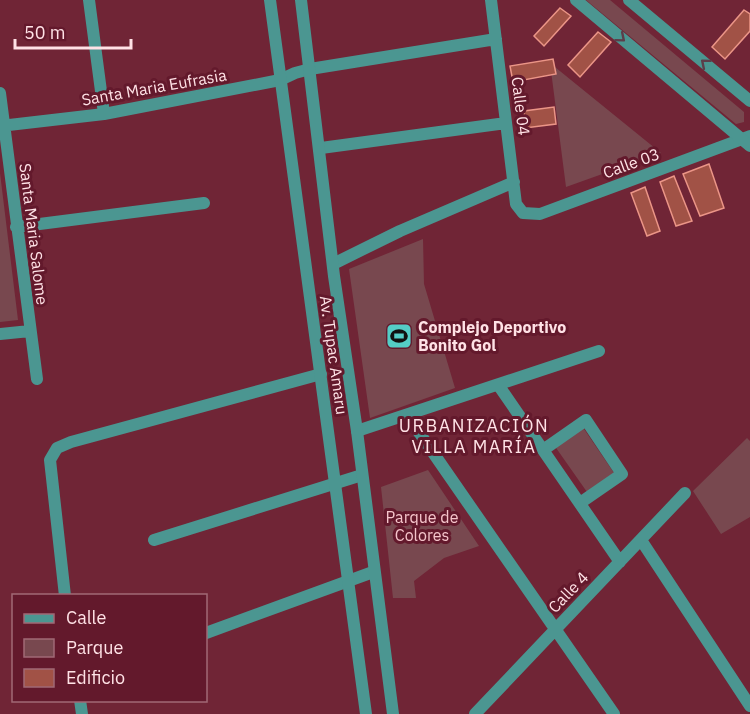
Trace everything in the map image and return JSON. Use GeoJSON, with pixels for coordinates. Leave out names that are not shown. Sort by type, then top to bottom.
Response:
{"type":"FeatureCollection","features":[{"type":"Feature","properties":{"kind":"street"},"geometry":{"type":"LineString","coordinates":[[89,0],[104,114]]}},
{"type":"Feature","properties":{"kind":"street","name":"Av. Tupac Amaru"},"geometry":{"type":"LineString","coordinates":[[270,0],[366,714]]}},
{"type":"Feature","properties":{"kind":"street","name":"Av. Tupac Amaru"},"geometry":{"type":"LineString","coordinates":[[301,0],[321,148],[333,264],[393,714]]}},
{"type":"Feature","properties":{"kind":"street","name":"Calle 04"},"geometry":{"type":"LineString","coordinates":[[491,0],[516,204],[523,213]]}},
{"type":"Feature","properties":{"kind":"street"},"geometry":{"type":"LineString","coordinates":[[576,0],[747,141]]}},
{"type":"Feature","properties":{"kind":"street"},"geometry":{"type":"LineString","coordinates":[[629,0],[750,101]]}},
{"type":"Feature","properties":{"kind":"street","name":"Santa Maria Eufrasia"},"geometry":{"type":"LineString","coordinates":[[2,126],[104,114],[280,80],[310,69],[496,39]]}},
{"type":"Feature","properties":{"kind":"street","name":"Santa Maria Salome"},"geometry":{"type":"LineString","coordinates":[[0,93],[2,126],[37,379]]}},
{"type":"Feature","properties":{"kind":"street"},"geometry":{"type":"LineString","coordinates":[[321,148],[506,123]]}},
{"type":"Feature","properties":{"kind":"street","name":"Calle 03"},"geometry":{"type":"LineString","coordinates":[[523,213],[540,214],[747,141]]}},
{"type":"Feature","properties":{"kind":"street"},"geometry":{"type":"LineString","coordinates":[[333,264],[399,231],[514,182]]}},
{"type":"Feature","properties":{"kind":"street"},"geometry":{"type":"LineString","coordinates":[[16,228],[204,203]]}},
{"type":"Feature","properties":{"kind":"street"},"geometry":{"type":"LineString","coordinates":[[0,334],[30,331]]}},
{"type":"Feature","properties":{"kind":"street"},"geometry":{"type":"LineString","coordinates":[[357,432],[599,351]]}},
{"type":"Feature","properties":{"kind":"street"},"geometry":{"type":"LineString","coordinates":[[65,594],[50,460],[57,448],[71,442],[321,374]]}},
{"type":"Feature","properties":{"kind":"street"},"geometry":{"type":"LineString","coordinates":[[499,386],[620,562]]}},
{"type":"Feature","properties":{"kind":"street"},"geometry":{"type":"LineString","coordinates":[[407,415],[614,714]]}},
{"type":"Feature","properties":{"kind":"street"},"geometry":{"type":"LineString","coordinates":[[543,450],[586,420],[622,474],[580,503]]}},
{"type":"Feature","properties":{"kind":"street"},"geometry":{"type":"LineString","coordinates":[[153,540],[362,475]]}},
{"type":"Feature","properties":{"kind":"street","name":"Calle 4"},"geometry":{"type":"LineString","coordinates":[[479,712],[685,493]]}},
{"type":"Feature","properties":{"kind":"street"},"geometry":{"type":"LineString","coordinates":[[641,540],[750,706]]}},
{"type":"Feature","properties":{"kind":"street"},"geometry":{"type":"LineString","coordinates":[[207,633],[373,572]]}},
{"type":"Feature","properties":{"kind":"green space"},"geometry":{"type":"Polygon","coordinates":[[[586,0],[610,0],[744,112],[744,122],[736,124],[586,0]]]}},
{"type":"Feature","properties":{"kind":"green space"},"geometry":{"type":"Polygon","coordinates":[[[550,63],[661,153],[566,187],[550,63]]]}},
{"type":"Feature","properties":{"kind":"green space"},"geometry":{"type":"Polygon","coordinates":[[[0,173],[18,320],[0,322],[0,173]]]}},
{"type":"Feature","properties":{"kind":"green space","name":"Complejo Deportivo Bonito Gol"},"geometry":{"type":"Polygon","coordinates":[[[423,239],[424,284],[455,388],[370,418],[349,269],[423,239]]]}},
{"type":"Feature","properties":{"kind":"green space"},"geometry":{"type":"Polygon","coordinates":[[[582,426],[614,473],[587,492],[554,445],[582,426]]]}},
{"type":"Feature","properties":{"kind":"green space"},"geometry":{"type":"Polygon","coordinates":[[[747,438],[750,441],[750,517],[721,534],[693,491],[747,438]]]}},
{"type":"Feature","properties":{"kind":"green space","name":"Parque de Colores"},"geometry":{"type":"Polygon","coordinates":[[[428,470],[479,546],[444,558],[414,581],[416,598],[393,598],[381,487],[428,470]]]}},
{"type":"Feature","properties":{"kind":"building"},"geometry":{"type":"Polygon","coordinates":[[[560,8],[571,16],[544,46],[534,36],[560,8]]]}},
{"type":"Feature","properties":{"kind":"building"},"geometry":{"type":"Polygon","coordinates":[[[744,10],[750,14],[750,31],[725,59],[712,47],[744,10]]]}},
{"type":"Feature","properties":{"kind":"building"},"geometry":{"type":"Polygon","coordinates":[[[598,32],[611,42],[580,77],[568,65],[598,32]]]}},
{"type":"Feature","properties":{"kind":"building"},"geometry":{"type":"Polygon","coordinates":[[[553,59],[556,74],[513,82],[510,66],[553,59]]]}},
{"type":"Feature","properties":{"kind":"building"},"geometry":{"type":"Polygon","coordinates":[[[554,107],[556,124],[525,128],[524,111],[554,107]]]}},
{"type":"Feature","properties":{"kind":"building"},"geometry":{"type":"Polygon","coordinates":[[[709,164],[724,208],[700,216],[683,174],[709,164]]]}},
{"type":"Feature","properties":{"kind":"building"},"geometry":{"type":"Polygon","coordinates":[[[674,176],[692,221],[676,226],[660,182],[674,176]]]}},
{"type":"Feature","properties":{"kind":"building"},"geometry":{"type":"Polygon","coordinates":[[[645,187],[660,231],[647,236],[631,193],[645,187]]]}},
{"type":"Feature","properties":{"kind":"place","name":"Complejo Deportivo Bonito Gol"},"geometry":{"type":"Point","coordinates":[399,336]}},
{"type":"Feature","properties":{"kind":"district","name":"URBANIZACIÓN VILLA MARÍA"},"geometry":{"type":"Point","coordinates":[474,435]}}]}
